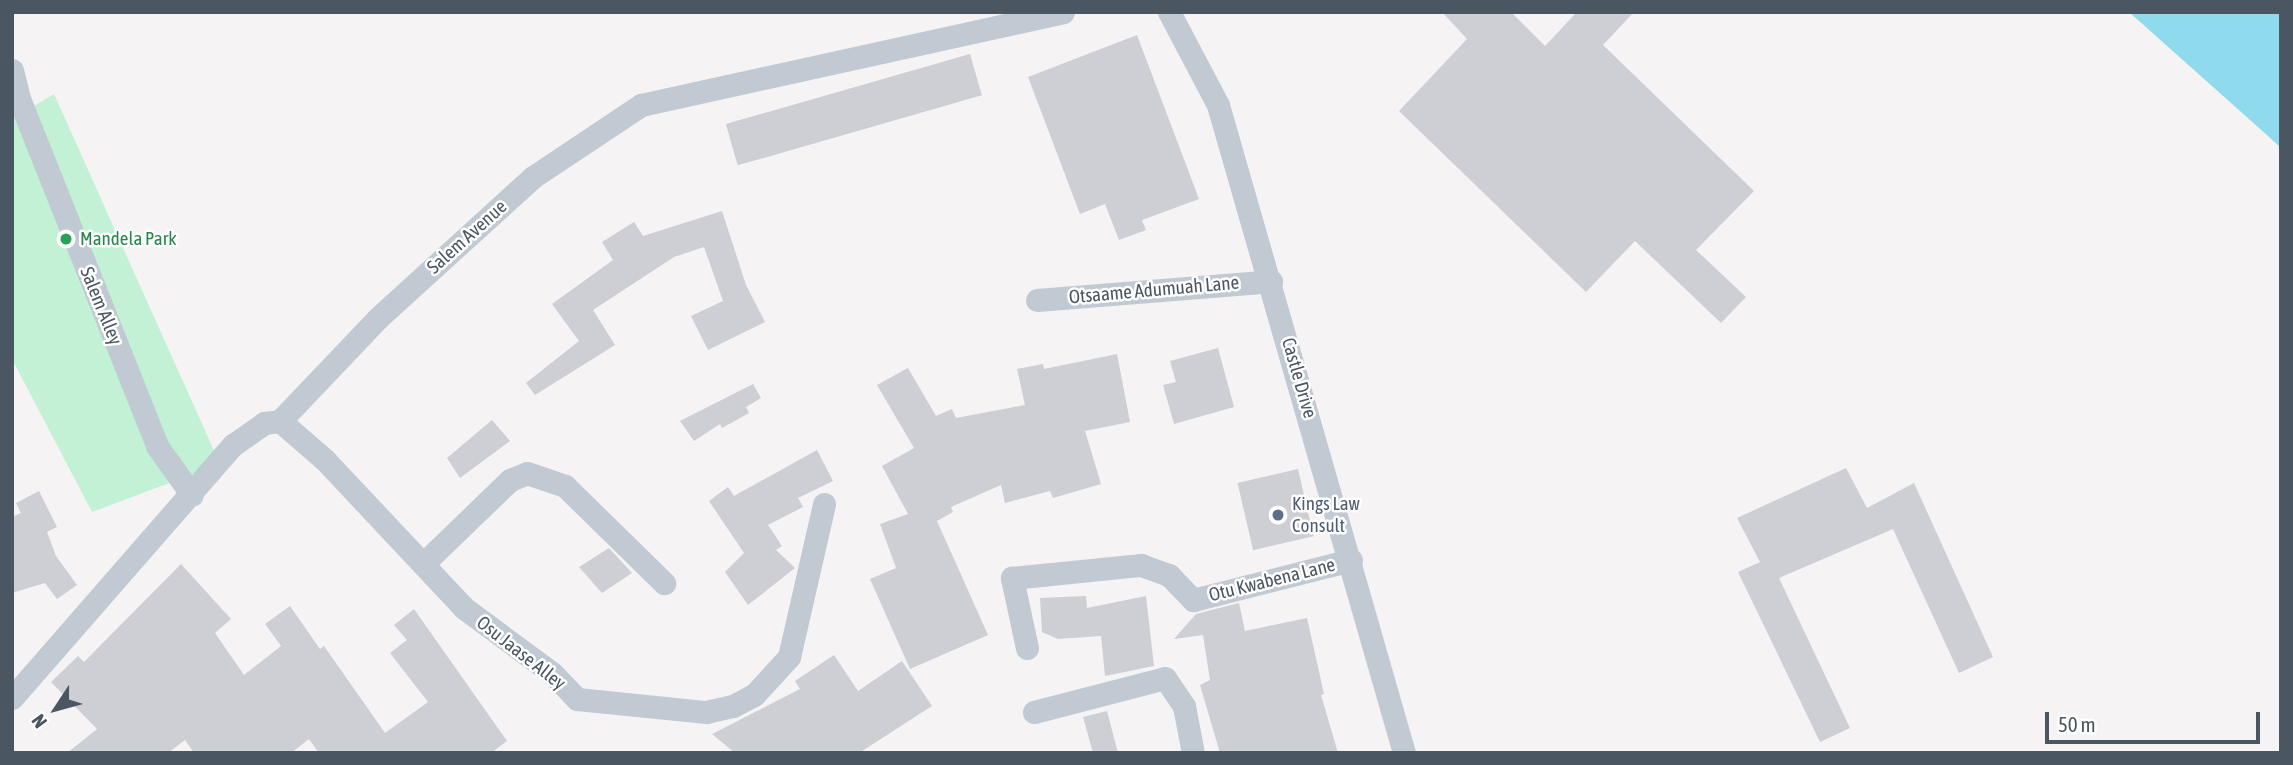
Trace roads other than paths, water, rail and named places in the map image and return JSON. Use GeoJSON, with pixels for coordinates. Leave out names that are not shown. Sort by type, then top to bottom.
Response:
{"type":"FeatureCollection","features":[{"type":"Feature","properties":{"kind":"street","name":"Salem Avenue"},"geometry":{"type":"LineString","coordinates":[[12,698],[246,433],[280,421],[378,318],[533,177],[641,105],[1063,12]]}},
{"type":"Feature","properties":{"kind":"street","name":"Castle Drive"},"geometry":{"type":"LineString","coordinates":[[1169,12],[1218,105],[1271,281],[1404,753]]}},
{"type":"Feature","properties":{"kind":"street","name":"Salem Alley"},"geometry":{"type":"LineString","coordinates":[[12,70],[20,101],[157,446],[192,495]]}},
{"type":"Feature","properties":{"kind":"street","name":"Otsaame Adumuah Lane"},"geometry":{"type":"LineString","coordinates":[[1037,300],[1271,281]]}},
{"type":"Feature","properties":{"kind":"street","name":"Osu Jaase Alley"},"geometry":{"type":"LineString","coordinates":[[280,421],[325,460],[388,531],[424,563],[464,608],[523,649],[577,699],[706,712],[733,706],[754,695],[789,657],[824,504]]}},
{"type":"Feature","properties":{"kind":"street"},"geometry":{"type":"LineString","coordinates":[[424,563],[510,480],[527,473],[565,486],[664,583]]}},
{"type":"Feature","properties":{"kind":"street","name":"Otu Kwabena Lane"},"geometry":{"type":"LineString","coordinates":[[1027,648],[1012,578],[1141,565],[1169,575],[1193,600],[1351,561]]}},
{"type":"Feature","properties":{"kind":"street"},"geometry":{"type":"LineString","coordinates":[[1034,712],[1165,678],[1184,706],[1193,753]]}},
{"type":"Feature","properties":{"kind":"water"},"geometry":{"type":"Polygon","coordinates":[[[2129,12],[2281,12],[2281,148],[2268,136],[2129,12]]]}},
{"type":"Feature","properties":{"kind":"place","name":"Mandela Park"},"geometry":{"type":"Point","coordinates":[66,239]}},
{"type":"Feature","properties":{"kind":"place","name":"Kings Law Consult"},"geometry":{"type":"Point","coordinates":[1278,515]}}]}
